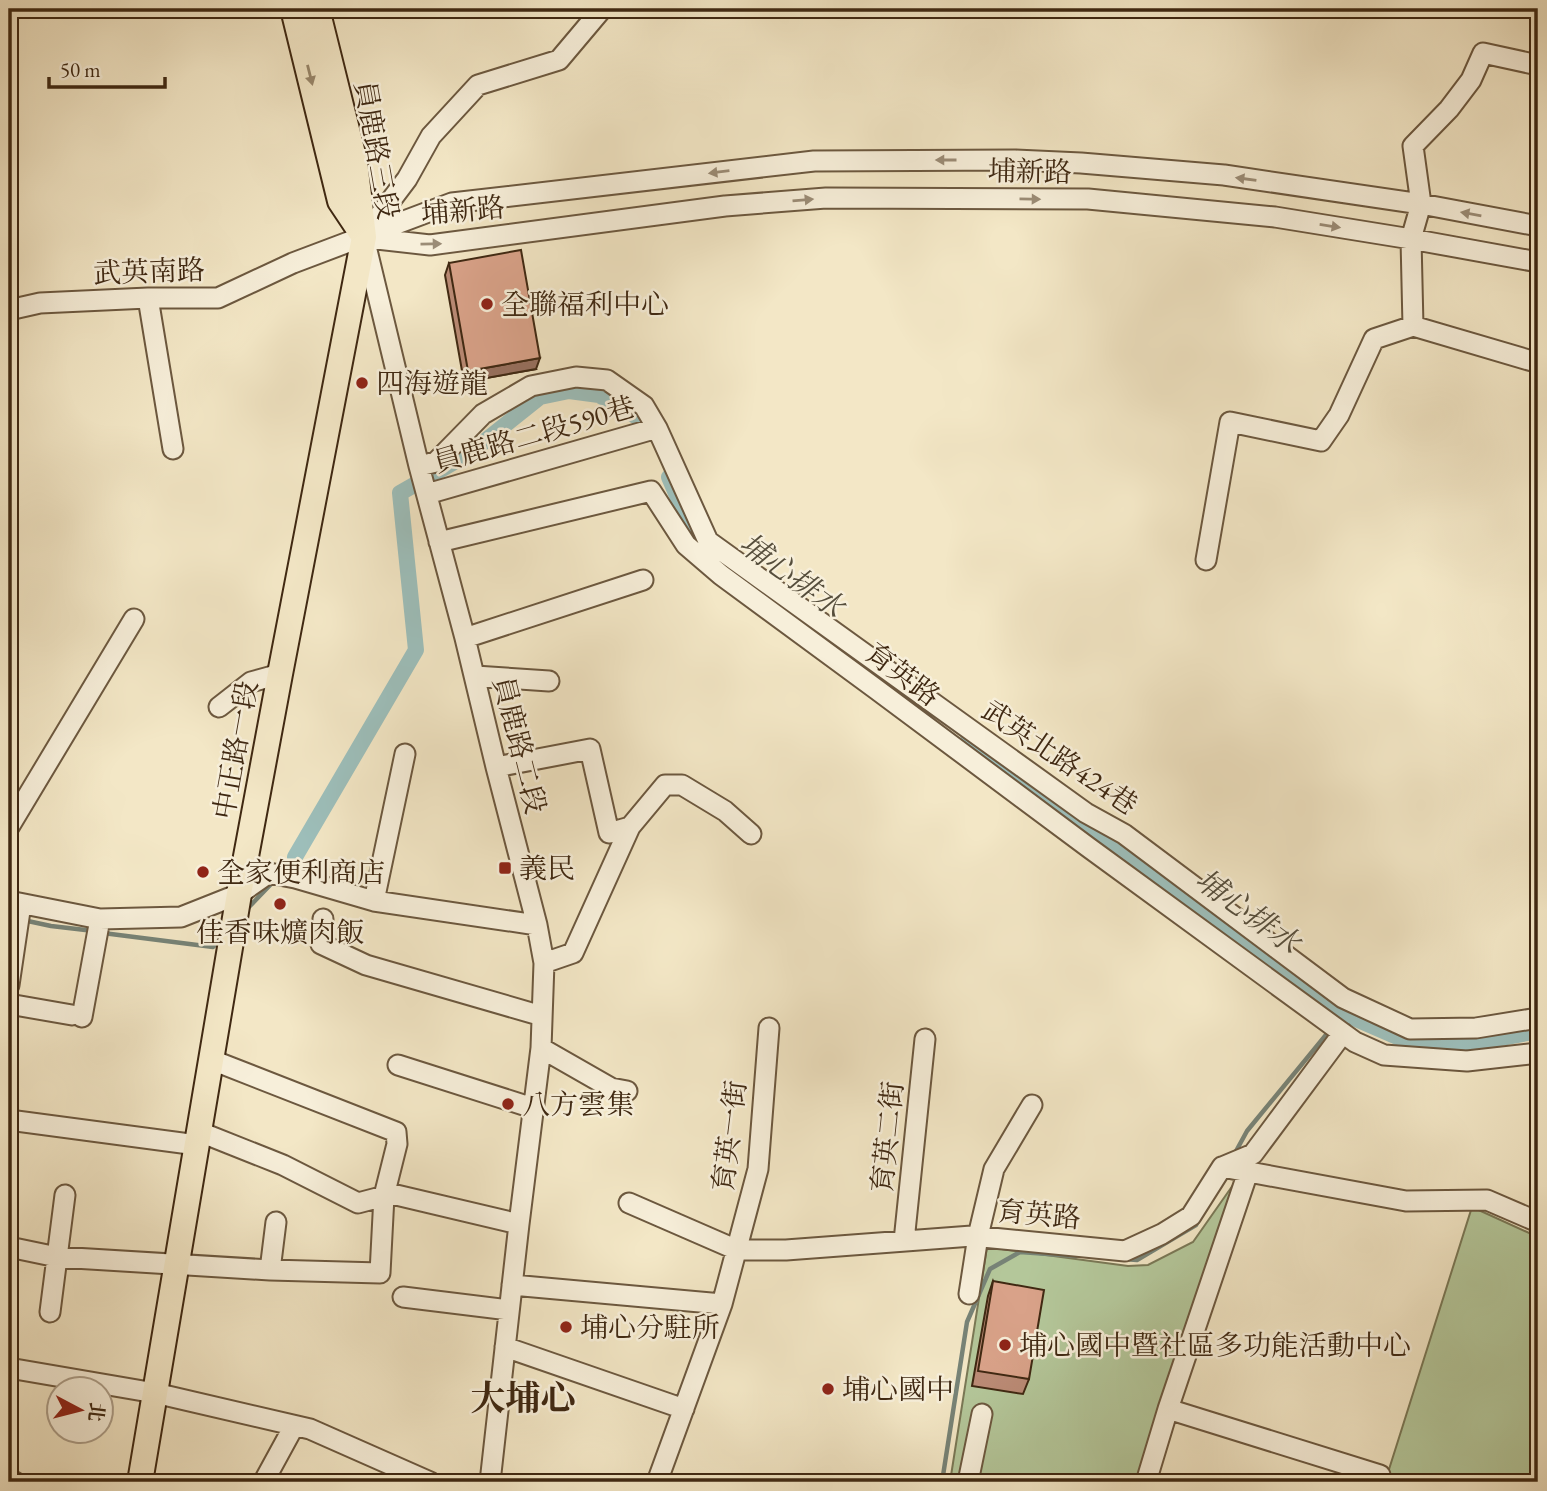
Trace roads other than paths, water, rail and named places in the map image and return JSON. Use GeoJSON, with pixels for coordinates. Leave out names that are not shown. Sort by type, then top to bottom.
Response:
{"type":"FeatureCollection","features":[{"type":"Feature","properties":{"kind":"main road","name":"員鹿路三段"},"geometry":{"type":"LineString","coordinates":[[293,9],[340,201],[364,237]]}},
{"type":"Feature","properties":{"kind":"main road","name":"員鹿路三段"},"geometry":{"type":"LineString","coordinates":[[317,9],[355,162],[364,237]]}},
{"type":"Feature","properties":{"kind":"main road","name":"中正路一段"},"geometry":{"type":"LineString","coordinates":[[140,1482],[239,894],[364,237]]}},
{"type":"Feature","properties":{"kind":"street"},"geometry":{"type":"LineString","coordinates":[[364,237],[407,179],[431,136],[478,85],[559,60],[602,9]]}},
{"type":"Feature","properties":{"kind":"street"},"geometry":{"type":"LineString","coordinates":[[1413,326],[1412,239],[1421,204],[1413,146],[1457,99],[1471,80],[1483,53],[1538,65]]}},
{"type":"Feature","properties":{"kind":"street","name":"埔新路"},"geometry":{"type":"LineString","coordinates":[[364,237],[452,203],[814,161],[1014,160],[1224,175],[1421,204],[1538,226]]}},
{"type":"Feature","properties":{"kind":"street","name":"埔新路"},"geometry":{"type":"LineString","coordinates":[[364,237],[430,245],[725,206],[826,198],[1088,199],[1275,217],[1538,262]]}},
{"type":"Feature","properties":{"kind":"street","name":"武英南路"},"geometry":{"type":"LineString","coordinates":[[9,310],[40,303],[218,298],[293,263],[364,237]]}},
{"type":"Feature","properties":{"kind":"street","name":"員鹿路二段"},"geometry":{"type":"LineString","coordinates":[[364,237],[419,466],[466,638],[544,963],[541,1048],[490,1482]]}},
{"type":"Feature","properties":{"kind":"street"},"geometry":{"type":"LineString","coordinates":[[148,298],[173,449]]}},
{"type":"Feature","properties":{"kind":"street"},"geometry":{"type":"LineString","coordinates":[[1206,559],[1230,422],[1321,441],[1339,415],[1374,339],[1413,326],[1538,361]]}},
{"type":"Feature","properties":{"kind":"street","name":"武英北路424巷"},"geometry":{"type":"LineString","coordinates":[[419,466],[436,462],[483,414],[531,386],[576,377],[607,380],[644,406],[657,428],[708,541],[1086,813],[1124,834],[1343,998],[1410,1029],[1476,1028],[1538,1018]]}},
{"type":"Feature","properties":{"kind":"street","name":"員鹿路二段590巷"},"geometry":{"type":"LineString","coordinates":[[427,494],[657,428]]}},
{"type":"Feature","properties":{"kind":"street","name":"育英路"},"geometry":{"type":"LineString","coordinates":[[439,542],[651,491],[686,545],[720,575],[1355,1042],[1384,1055],[1467,1061],[1538,1053]]}},
{"type":"Feature","properties":{"kind":"street"},"geometry":{"type":"LineString","coordinates":[[466,638],[643,580]]}},
{"type":"Feature","properties":{"kind":"street"},"geometry":{"type":"LineString","coordinates":[[9,827],[134,619]]}},
{"type":"Feature","properties":{"kind":"street"},"geometry":{"type":"LineString","coordinates":[[219,707],[251,682],[280,674]]}},
{"type":"Feature","properties":{"kind":"street"},"geometry":{"type":"LineString","coordinates":[[475,676],[549,681]]}},
{"type":"Feature","properties":{"kind":"street"},"geometry":{"type":"LineString","coordinates":[[496,767],[590,749],[609,833],[630,827]]}},
{"type":"Feature","properties":{"kind":"street"},"geometry":{"type":"LineString","coordinates":[[374,901],[405,754]]}},
{"type":"Feature","properties":{"kind":"street"},"geometry":{"type":"LineString","coordinates":[[544,963],[573,953],[630,827],[665,785],[682,785],[725,811],[751,834]]}},
{"type":"Feature","properties":{"kind":"street"},"geometry":{"type":"LineString","coordinates":[[9,985],[15,903],[100,919],[181,917],[239,894],[269,873],[374,901],[537,925]]}},
{"type":"Feature","properties":{"kind":"street"},"geometry":{"type":"LineString","coordinates":[[9,1004],[77,1016],[100,919]]}},
{"type":"Feature","properties":{"kind":"street"},"geometry":{"type":"LineString","coordinates":[[323,919],[321,944],[366,965],[542,1016]]}},
{"type":"Feature","properties":{"kind":"street","name":"育英一街"},"geometry":{"type":"LineString","coordinates":[[737,1250],[758,1169],[769,1028]]}},
{"type":"Feature","properties":{"kind":"street"},"geometry":{"type":"LineString","coordinates":[[1222,1167],[1254,1154],[1343,1033]]}},
{"type":"Feature","properties":{"kind":"street","name":"育英二街"},"geometry":{"type":"LineString","coordinates":[[904,1241],[925,1039]]}},
{"type":"Feature","properties":{"kind":"street"},"geometry":{"type":"LineString","coordinates":[[541,1048],[611,1088],[627,1091]]}},
{"type":"Feature","properties":{"kind":"street"},"geometry":{"type":"LineString","coordinates":[[9,1247],[57,1257],[270,1270],[380,1273],[384,1196],[397,1144],[396,1132],[212,1060]]}},
{"type":"Feature","properties":{"kind":"street"},"geometry":{"type":"LineString","coordinates":[[398,1065],[533,1108]]}},
{"type":"Feature","properties":{"kind":"street"},"geometry":{"type":"LineString","coordinates":[[969,1294],[978,1236],[994,1169],[1032,1105]]}},
{"type":"Feature","properties":{"kind":"street"},"geometry":{"type":"LineString","coordinates":[[9,1120],[199,1138],[283,1166],[358,1203],[392,1194],[519,1224]]}},
{"type":"Feature","properties":{"kind":"street"},"geometry":{"type":"LineString","coordinates":[[1222,1167],[1406,1201],[1487,1200],[1538,1222]]}},
{"type":"Feature","properties":{"kind":"street","name":"育英路"},"geometry":{"type":"LineString","coordinates":[[737,1250],[786,1250],[978,1236],[1125,1251],[1162,1234],[1191,1216],[1222,1167]]}},
{"type":"Feature","properties":{"kind":"street"},"geometry":{"type":"LineString","coordinates":[[1146,1482],[1248,1172]]}},
{"type":"Feature","properties":{"kind":"street"},"geometry":{"type":"LineString","coordinates":[[50,1312],[65,1195]]}},
{"type":"Feature","properties":{"kind":"street"},"geometry":{"type":"LineString","coordinates":[[629,1203],[737,1250],[722,1304],[657,1482]]}},
{"type":"Feature","properties":{"kind":"street"},"geometry":{"type":"LineString","coordinates":[[270,1270],[276,1222]]}},
{"type":"Feature","properties":{"kind":"street"},"geometry":{"type":"LineString","coordinates":[[512,1285],[722,1304]]}},
{"type":"Feature","properties":{"kind":"street"},"geometry":{"type":"LineString","coordinates":[[403,1297],[509,1310]]}},
{"type":"Feature","properties":{"kind":"street"},"geometry":{"type":"LineString","coordinates":[[505,1347],[684,1409]]}},
{"type":"Feature","properties":{"kind":"street"},"geometry":{"type":"LineString","coordinates":[[9,1368],[155,1393],[310,1429],[430,1482]]}},
{"type":"Feature","properties":{"kind":"street"},"geometry":{"type":"LineString","coordinates":[[1168,1409],[1380,1475]]}},
{"type":"Feature","properties":{"kind":"street"},"geometry":{"type":"LineString","coordinates":[[968,1482],[982,1414]]}},
{"type":"Feature","properties":{"kind":"street"},"geometry":{"type":"LineString","coordinates":[[264,1481],[294,1426]]}},
{"type":"Feature","properties":{"kind":"street"},"geometry":{"type":"LineString","coordinates":[[9,1481],[15,1482]]}},
{"type":"Feature","properties":{"kind":"waterway","name":"埔心排水"},"geometry":{"type":"LineString","coordinates":[[295,857],[416,650],[400,493],[470,453],[540,397],[569,391],[599,395],[646,422],[651,434]]}},
{"type":"Feature","properties":{"kind":"waterway","name":"埔心排水"},"geometry":{"type":"LineString","coordinates":[[669,477],[695,538],[714,552]]}},
{"type":"Feature","properties":{"kind":"waterway","name":"埔心排水"},"geometry":{"type":"LineString","coordinates":[[968,740],[1335,1010],[1411,1043],[1481,1042],[1538,1031]]}},
{"type":"Feature","properties":{"kind":"waterway"},"geometry":{"type":"LineString","coordinates":[[284,869],[295,857]]}},
{"type":"Feature","properties":{"kind":"waterway"},"geometry":{"type":"LineString","coordinates":[[246,910],[274,881]]}},
{"type":"Feature","properties":{"kind":"waterway"},"geometry":{"type":"LineString","coordinates":[[23,920],[94,931]]}},
{"type":"Feature","properties":{"kind":"waterway"},"geometry":{"type":"LineString","coordinates":[[103,933],[213,947],[222,937]]}},
{"type":"Feature","properties":{"kind":"waterway"},"geometry":{"type":"LineString","coordinates":[[1335,1023],[1343,1014]]}},
{"type":"Feature","properties":{"kind":"waterway"},"geometry":{"type":"LineString","coordinates":[[1235,1153],[1247,1131],[1330,1030]]}},
{"type":"Feature","properties":{"kind":"waterway"},"geometry":{"type":"LineString","coordinates":[[1123,1259],[1137,1260],[1196,1225],[1199,1219]]}},
{"type":"Feature","properties":{"kind":"waterway"},"geometry":{"type":"LineString","coordinates":[[942,1482],[967,1322],[990,1269],[1020,1252],[1076,1256]]}},
{"type":"Feature","properties":{"kind":"place","name":"全聯福利中心"},"geometry":{"type":"Point","coordinates":[487,304]}},
{"type":"Feature","properties":{"kind":"place","name":"四海遊龍"},"geometry":{"type":"Point","coordinates":[362,383]}},
{"type":"Feature","properties":{"kind":"place","name":"義民"},"geometry":{"type":"Point","coordinates":[505,868]}},
{"type":"Feature","properties":{"kind":"place","name":"全家便利商店"},"geometry":{"type":"Point","coordinates":[203,872]}},
{"type":"Feature","properties":{"kind":"place","name":"佳香味爌肉飯"},"geometry":{"type":"Point","coordinates":[280,904]}},
{"type":"Feature","properties":{"kind":"place","name":"八方雲集"},"geometry":{"type":"Point","coordinates":[508,1104]}},
{"type":"Feature","properties":{"kind":"place","name":"埔心分駐所"},"geometry":{"type":"Point","coordinates":[566,1327]}},
{"type":"Feature","properties":{"kind":"place","name":"埔心國中暨社區多功能活動中心"},"geometry":{"type":"Point","coordinates":[1005,1345]}},
{"type":"Feature","properties":{"kind":"place","name":"埔心國中"},"geometry":{"type":"Point","coordinates":[828,1389]}},
{"type":"Feature","properties":{"kind":"district","name":"大埔心"},"geometry":{"type":"Point","coordinates":[523,1397]}}]}
